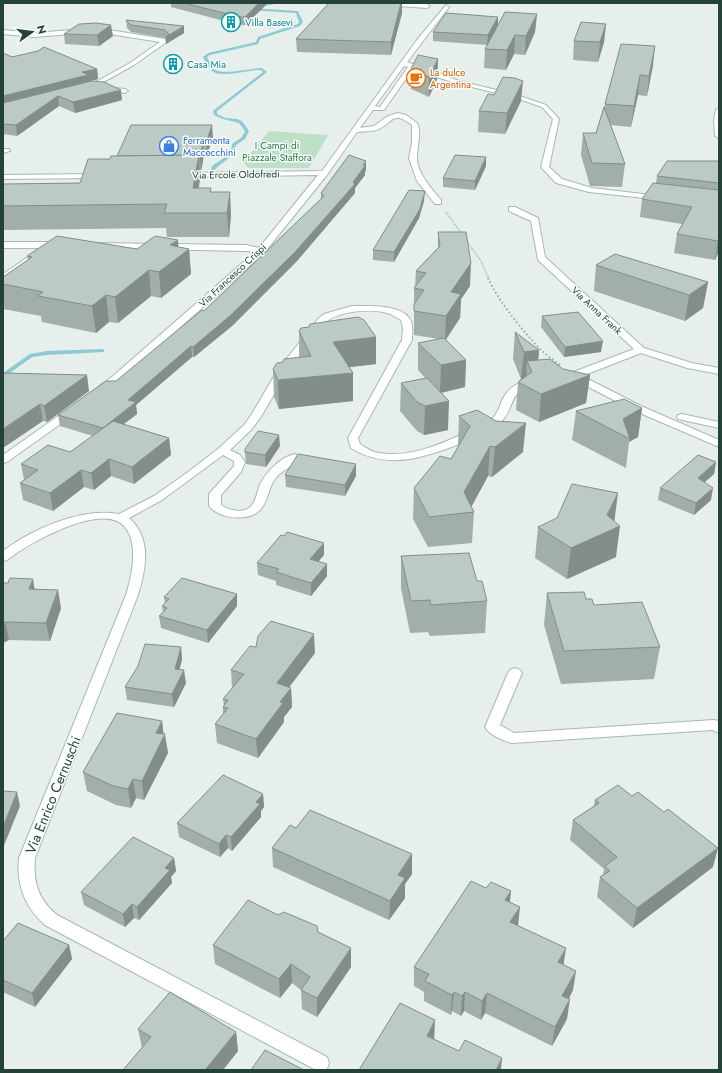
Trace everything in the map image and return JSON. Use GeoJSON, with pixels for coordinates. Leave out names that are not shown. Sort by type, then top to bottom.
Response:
{"type":"FeatureCollection","features":[{"type":"Feature","properties":{"kind":"street"},"geometry":{"type":"LineString","coordinates":[[384,3],[427,4],[436,7],[448,4]]}},
{"type":"Feature","properties":{"kind":"street","name":"Via Francesco Crispi"},"geometry":{"type":"LineString","coordinates":[[92,396],[117,378],[261,251],[324,173],[430,26],[448,4]]}},
{"type":"Feature","properties":{"kind":"street","name":"Via Francesco Crispi"},"geometry":{"type":"LineString","coordinates":[[430,26],[432,14]]}},
{"type":"Feature","properties":{"kind":"street"},"geometry":{"type":"LineString","coordinates":[[3,32],[34,35],[96,30],[165,41],[132,64],[92,88],[79,91]]}},
{"type":"Feature","properties":{"kind":"street"},"geometry":{"type":"LineString","coordinates":[[403,63],[457,82],[515,96],[544,106],[556,118],[545,167],[559,181],[592,190],[672,199]]}},
{"type":"Feature","properties":{"kind":"street"},"geometry":{"type":"LineString","coordinates":[[370,108],[382,108],[412,66]]}},
{"type":"Feature","properties":{"kind":"street"},"geometry":{"type":"LineString","coordinates":[[92,88],[125,91]]}},
{"type":"Feature","properties":{"kind":"street"},"geometry":{"type":"LineString","coordinates":[[719,110],[717,120],[719,136]]}},
{"type":"Feature","properties":{"kind":"street"},"geometry":{"type":"LineString","coordinates":[[356,130],[376,128],[390,117],[398,115],[404,116],[415,124],[416,143],[413,158],[421,181],[438,202]]}},
{"type":"Feature","properties":{"kind":"street","name":"Via Ercole Oldofredi"},"geometry":{"type":"LineString","coordinates":[[176,175],[324,173]]}},
{"type":"Feature","properties":{"kind":"street"},"geometry":{"type":"LineString","coordinates":[[3,177],[106,176]]}},
{"type":"Feature","properties":{"kind":"street","name":"Via Anna Frank"},"geometry":{"type":"LineString","coordinates":[[512,209],[535,220],[541,258],[640,350],[690,366],[719,371]]}},
{"type":"Feature","properties":{"kind":"street"},"geometry":{"type":"LineString","coordinates":[[86,245],[132,244],[187,248],[246,248],[261,251]]}},
{"type":"Feature","properties":{"kind":"street"},"geometry":{"type":"LineString","coordinates":[[3,245],[70,245]]}},
{"type":"Feature","properties":{"kind":"street"},"geometry":{"type":"LineString","coordinates":[[3,278],[47,245]]}},
{"type":"Feature","properties":{"kind":"street"},"geometry":{"type":"LineString","coordinates":[[3,557],[31,538],[63,524],[96,517],[108,516],[121,518],[170,490],[222,451],[248,427],[257,415],[282,373],[326,316],[343,311],[367,308],[391,311],[405,319],[408,328],[407,340],[353,438],[355,446],[372,455],[396,458],[421,452],[477,432],[498,421],[503,414],[507,399],[516,387],[525,383],[550,381],[575,376],[640,350]]}},
{"type":"Feature","properties":{"kind":"street"},"geometry":{"type":"LineString","coordinates":[[575,376],[638,408],[719,444]]}},
{"type":"Feature","properties":{"kind":"street"},"geometry":{"type":"LineString","coordinates":[[3,460],[79,406]]}},
{"type":"Feature","properties":{"kind":"street"},"geometry":{"type":"LineString","coordinates":[[682,417],[719,424]]}},
{"type":"Feature","properties":{"kind":"street"},"geometry":{"type":"LineString","coordinates":[[222,451],[232,454],[238,458],[240,463],[237,470],[215,494],[215,506],[224,512],[230,513],[244,513],[256,509],[266,483],[283,466],[295,457]]}},
{"type":"Feature","properties":{"kind":"street","name":"Via Enrico Cernuschi"},"geometry":{"type":"LineString","coordinates":[[121,518],[132,528],[137,540],[140,557],[140,569],[132,595],[27,858],[26,874],[29,890],[38,907],[51,920],[320,1063]]}},
{"type":"Feature","properties":{"kind":"street"},"geometry":{"type":"LineString","coordinates":[[515,674],[492,727],[512,738],[714,725],[719,728]]}},
{"type":"Feature","properties":{"kind":"path"},"geometry":{"type":"LineString","coordinates":[[438,202],[481,261],[494,291],[522,327],[541,350],[575,376]]}},
{"type":"Feature","properties":{"kind":"green space","name":"I Campi di Piazzale Staffora"},"geometry":{"type":"Polygon","coordinates":[[[269,131],[328,135],[309,168],[248,168],[243,162],[269,131]]]}},
{"type":"Feature","properties":{"kind":"building"},"geometry":{"type":"Polygon","coordinates":[[[184,3],[259,3],[245,17],[228,17],[228,14],[184,3]]]}},
{"type":"Feature","properties":{"kind":"building"},"geometry":{"type":"Polygon","coordinates":[[[329,3],[401,3],[391,42],[296,39],[329,3]]]}},
{"type":"Feature","properties":{"kind":"building"},"geometry":{"type":"Polygon","coordinates":[[[505,12],[537,14],[526,36],[515,35],[507,50],[485,49],[505,12]]]}},
{"type":"Feature","properties":{"kind":"building"},"geometry":{"type":"Polygon","coordinates":[[[446,13],[498,17],[488,35],[433,32],[446,13]]]}},
{"type":"Feature","properties":{"kind":"building"},"geometry":{"type":"Polygon","coordinates":[[[126,20],[184,26],[166,37],[169,34],[165,30],[131,25],[126,20]]]}},
{"type":"Feature","properties":{"kind":"building"},"geometry":{"type":"Polygon","coordinates":[[[581,22],[606,24],[600,42],[574,41],[581,22]]]}},
{"type":"Feature","properties":{"kind":"building"},"geometry":{"type":"Polygon","coordinates":[[[96,23],[111,25],[97,35],[64,34],[79,24],[96,23]]]}},
{"type":"Feature","properties":{"kind":"building"},"geometry":{"type":"Polygon","coordinates":[[[621,44],[655,46],[649,76],[640,75],[634,106],[605,104],[621,44]]]}},
{"type":"Feature","properties":{"kind":"building"},"geometry":{"type":"Polygon","coordinates":[[[44,47],[97,69],[82,72],[88,75],[3,96],[3,53],[12,57],[38,51],[44,47]]]}},
{"type":"Feature","properties":{"kind":"building"},"geometry":{"type":"Polygon","coordinates":[[[418,55],[438,59],[429,77],[411,69],[418,55]]]}},
{"type":"Feature","properties":{"kind":"building"},"geometry":{"type":"Polygon","coordinates":[[[503,77],[515,78],[523,81],[507,113],[479,111],[488,94],[494,95],[503,77]]]}},
{"type":"Feature","properties":{"kind":"building"},"geometry":{"type":"Polygon","coordinates":[[[91,81],[104,82],[121,90],[73,102],[58,96],[16,125],[3,124],[3,103],[91,81]]]}},
{"type":"Feature","properties":{"kind":"building"},"geometry":{"type":"Polygon","coordinates":[[[604,107],[625,164],[592,163],[583,133],[596,133],[604,107]]]}},
{"type":"Feature","properties":{"kind":"building"},"geometry":{"type":"Polygon","coordinates":[[[131,125],[212,125],[206,143],[203,143],[200,158],[199,155],[117,156],[131,125]]]}},
{"type":"Feature","properties":{"kind":"building"},"geometry":{"type":"Polygon","coordinates":[[[199,155],[193,188],[211,188],[210,192],[230,192],[227,213],[164,213],[167,204],[3,206],[3,184],[80,183],[88,159],[110,159],[111,156],[199,155]]]}},
{"type":"Feature","properties":{"kind":"building"},"geometry":{"type":"Polygon","coordinates":[[[349,155],[366,161],[363,165],[365,166],[353,182],[355,184],[296,251],[231,315],[193,347],[191,346],[128,400],[136,402],[103,428],[58,415],[106,381],[116,381],[202,310],[204,311],[324,196],[321,193],[349,155]]]}},
{"type":"Feature","properties":{"kind":"building"},"geometry":{"type":"Polygon","coordinates":[[[455,155],[486,157],[475,181],[443,178],[455,155]]]}},
{"type":"Feature","properties":{"kind":"building"},"geometry":{"type":"Polygon","coordinates":[[[667,161],[719,161],[719,183],[657,176],[667,161]]]}},
{"type":"Feature","properties":{"kind":"building"},"geometry":{"type":"Polygon","coordinates":[[[653,183],[719,190],[718,241],[677,234],[692,207],[642,199],[653,183]]]}},
{"type":"Feature","properties":{"kind":"building"},"geometry":{"type":"Polygon","coordinates":[[[409,190],[425,191],[420,209],[394,252],[373,250],[409,190]]]}},
{"type":"Feature","properties":{"kind":"building"},"geometry":{"type":"Polygon","coordinates":[[[438,232],[466,232],[471,263],[451,292],[461,294],[446,316],[414,311],[414,304],[424,290],[414,288],[426,273],[416,271],[440,246],[438,232]]]}},
{"type":"Feature","properties":{"kind":"building"},"geometry":{"type":"Polygon","coordinates":[[[57,236],[137,249],[155,236],[178,240],[170,245],[189,249],[159,272],[149,270],[115,297],[106,295],[92,306],[38,296],[43,292],[3,284],[3,277],[32,257],[27,256],[57,236]]]}},
{"type":"Feature","properties":{"kind":"building"},"geometry":{"type":"Polygon","coordinates":[[[615,254],[708,282],[689,295],[596,265],[615,254]]]}},
{"type":"Feature","properties":{"kind":"building"},"geometry":{"type":"Polygon","coordinates":[[[578,312],[603,341],[565,347],[542,316],[578,312]]]}},
{"type":"Feature","properties":{"kind":"building"},"geometry":{"type":"Polygon","coordinates":[[[358,317],[364,320],[376,337],[333,342],[353,373],[278,380],[273,369],[277,363],[283,362],[284,359],[311,356],[299,331],[301,328],[309,327],[310,324],[358,317]]]}},
{"type":"Feature","properties":{"kind":"building"},"geometry":{"type":"Polygon","coordinates":[[[515,332],[539,350],[524,352],[515,332]]]}},
{"type":"Feature","properties":{"kind":"building"},"geometry":{"type":"Polygon","coordinates":[[[444,338],[466,360],[441,365],[418,343],[444,338]]]}},
{"type":"Feature","properties":{"kind":"building"},"geometry":{"type":"Polygon","coordinates":[[[550,359],[563,369],[590,375],[541,394],[518,382],[532,372],[527,361],[550,359]]]}},
{"type":"Feature","properties":{"kind":"building"},"geometry":{"type":"Polygon","coordinates":[[[3,373],[87,375],[44,406],[40,404],[3,429],[3,373]]]}},
{"type":"Feature","properties":{"kind":"building"},"geometry":{"type":"Polygon","coordinates":[[[427,378],[449,401],[425,406],[417,402],[401,383],[427,378]]]}},
{"type":"Feature","properties":{"kind":"building"},"geometry":{"type":"Polygon","coordinates":[[[624,399],[642,408],[623,419],[630,439],[576,411],[624,399]]]}},
{"type":"Feature","properties":{"kind":"building"},"geometry":{"type":"Polygon","coordinates":[[[477,410],[496,421],[526,423],[495,447],[490,446],[464,492],[474,512],[429,517],[414,488],[440,456],[451,459],[470,426],[459,416],[477,410]]]}},
{"type":"Feature","properties":{"kind":"building"},"geometry":{"type":"Polygon","coordinates":[[[113,421],[169,438],[132,467],[109,459],[91,473],[81,470],[50,493],[20,483],[38,470],[21,464],[48,445],[70,452],[113,421]]]}},
{"type":"Feature","properties":{"kind":"building"},"geometry":{"type":"Polygon","coordinates":[[[258,431],[279,435],[265,455],[245,452],[245,449],[258,431]]]}},
{"type":"Feature","properties":{"kind":"building"},"geometry":{"type":"Polygon","coordinates":[[[298,454],[356,464],[345,485],[285,475],[298,454]]]}},
{"type":"Feature","properties":{"kind":"building"},"geometry":{"type":"Polygon","coordinates":[[[698,455],[716,462],[698,478],[713,488],[696,503],[660,488],[698,455]]]}},
{"type":"Feature","properties":{"kind":"building"},"geometry":{"type":"Polygon","coordinates":[[[572,484],[618,493],[607,515],[620,526],[571,548],[538,527],[557,518],[572,484]]]}},
{"type":"Feature","properties":{"kind":"building"},"geometry":{"type":"Polygon","coordinates":[[[287,532],[324,543],[310,559],[327,564],[311,583],[276,572],[279,569],[257,563],[281,535],[284,536],[287,532]]]}},
{"type":"Feature","properties":{"kind":"building"},"geometry":{"type":"Polygon","coordinates":[[[469,553],[477,581],[482,581],[487,601],[431,605],[430,600],[411,601],[401,556],[469,553]]]}},
{"type":"Feature","properties":{"kind":"building"},"geometry":{"type":"Polygon","coordinates":[[[10,578],[33,579],[29,589],[58,590],[46,623],[3,623],[3,583],[8,583],[10,578]]]}},
{"type":"Feature","properties":{"kind":"building"},"geometry":{"type":"Polygon","coordinates":[[[182,578],[237,594],[207,630],[159,616],[167,608],[162,606],[169,599],[164,597],[182,578]]]}},
{"type":"Feature","properties":{"kind":"building"},"geometry":{"type":"Polygon","coordinates":[[[584,592],[586,599],[592,599],[594,605],[642,602],[660,647],[564,651],[547,593],[584,592]]]}},
{"type":"Feature","properties":{"kind":"building"},"geometry":{"type":"Polygon","coordinates":[[[271,621],[314,634],[277,683],[291,688],[280,702],[283,703],[256,739],[215,724],[228,708],[223,707],[228,700],[223,699],[244,674],[231,670],[250,646],[256,647],[258,636],[271,621]]]}},
{"type":"Feature","properties":{"kind":"building"},"geometry":{"type":"Polygon","coordinates":[[[145,644],[181,647],[175,669],[184,670],[172,694],[125,687],[138,666],[145,644]]]}},
{"type":"Feature","properties":{"kind":"building"},"geometry":{"type":"Polygon","coordinates":[[[117,713],[162,721],[156,733],[165,734],[142,781],[133,779],[128,789],[113,786],[83,772],[117,713]]]}},
{"type":"Feature","properties":{"kind":"building"},"geometry":{"type":"Polygon","coordinates":[[[223,775],[263,794],[256,802],[260,804],[231,837],[226,835],[219,844],[177,823],[223,775]]]}},
{"type":"Feature","properties":{"kind":"building"},"geometry":{"type":"Polygon","coordinates":[[[618,785],[632,796],[638,792],[664,812],[668,809],[718,848],[637,908],[600,877],[610,871],[605,866],[617,857],[573,820],[599,803],[595,800],[618,785]]]}},
{"type":"Feature","properties":{"kind":"building"},"geometry":{"type":"Polygon","coordinates":[[[3,791],[17,792],[3,827],[3,791]]]}},
{"type":"Feature","properties":{"kind":"building"},"geometry":{"type":"Polygon","coordinates":[[[310,810],[412,854],[398,875],[405,878],[390,901],[272,848],[290,825],[296,828],[310,810]]]}},
{"type":"Feature","properties":{"kind":"building"},"geometry":{"type":"Polygon","coordinates":[[[133,837],[174,858],[165,868],[170,870],[137,907],[132,904],[123,914],[81,892],[133,837]]]}},
{"type":"Feature","properties":{"kind":"building"},"geometry":{"type":"Polygon","coordinates":[[[471,881],[486,888],[491,882],[511,891],[505,900],[520,907],[510,922],[566,948],[558,962],[576,971],[562,996],[570,999],[555,1027],[487,993],[482,1001],[465,992],[462,996],[454,992],[452,995],[425,981],[429,974],[414,967],[471,881]]]}},
{"type":"Feature","properties":{"kind":"building"},"geometry":{"type":"Polygon","coordinates":[[[248,900],[278,915],[284,912],[317,926],[318,932],[351,948],[317,998],[301,990],[310,977],[291,964],[279,979],[213,945],[248,900]]]}},
{"type":"Feature","properties":{"kind":"building"},"geometry":{"type":"Polygon","coordinates":[[[18,923],[69,945],[32,993],[3,980],[3,941],[18,923]]]}},
{"type":"Feature","properties":{"kind":"building"},"geometry":{"type":"Polygon","coordinates":[[[170,992],[236,1032],[205,1070],[123,1070],[151,1037],[138,1029],[170,992]]]}},
{"type":"Feature","properties":{"kind":"building"},"geometry":{"type":"Polygon","coordinates":[[[400,1003],[435,1020],[427,1036],[459,1051],[465,1040],[502,1058],[496,1070],[359,1070],[400,1003]]]}},
{"type":"Feature","properties":{"kind":"building"},"geometry":{"type":"Polygon","coordinates":[[[265,1050],[304,1070],[251,1070],[265,1050]]]}},
{"type":"Feature","properties":{"kind":"waterway"},"geometry":{"type":"LineString","coordinates":[[258,6],[279,3]]}},
{"type":"Feature","properties":{"kind":"waterway"},"geometry":{"type":"LineString","coordinates":[[213,171],[214,167],[233,153],[234,144],[244,138],[247,131],[241,122],[237,120],[224,119],[215,114],[215,111],[265,72],[262,69],[228,73],[217,72],[212,69],[205,57],[209,54],[257,43],[259,38],[299,25],[301,22],[297,12],[251,9]]}},
{"type":"Feature","properties":{"kind":"waterway"},"geometry":{"type":"LineString","coordinates":[[3,376],[30,356],[47,353],[102,351]]}},
{"type":"Feature","properties":{"kind":"place","name":"Villa Basevi"},"geometry":{"type":"Point","coordinates":[231,22]}},
{"type":"Feature","properties":{"kind":"place","name":"Casa Mia"},"geometry":{"type":"Point","coordinates":[173,64]}},
{"type":"Feature","properties":{"kind":"place","name":"La dulce Argentina"},"geometry":{"type":"Point","coordinates":[416,78]}},
{"type":"Feature","properties":{"kind":"place","name":"Ferramenta Maccecchini"},"geometry":{"type":"Point","coordinates":[169,146]}}]}
